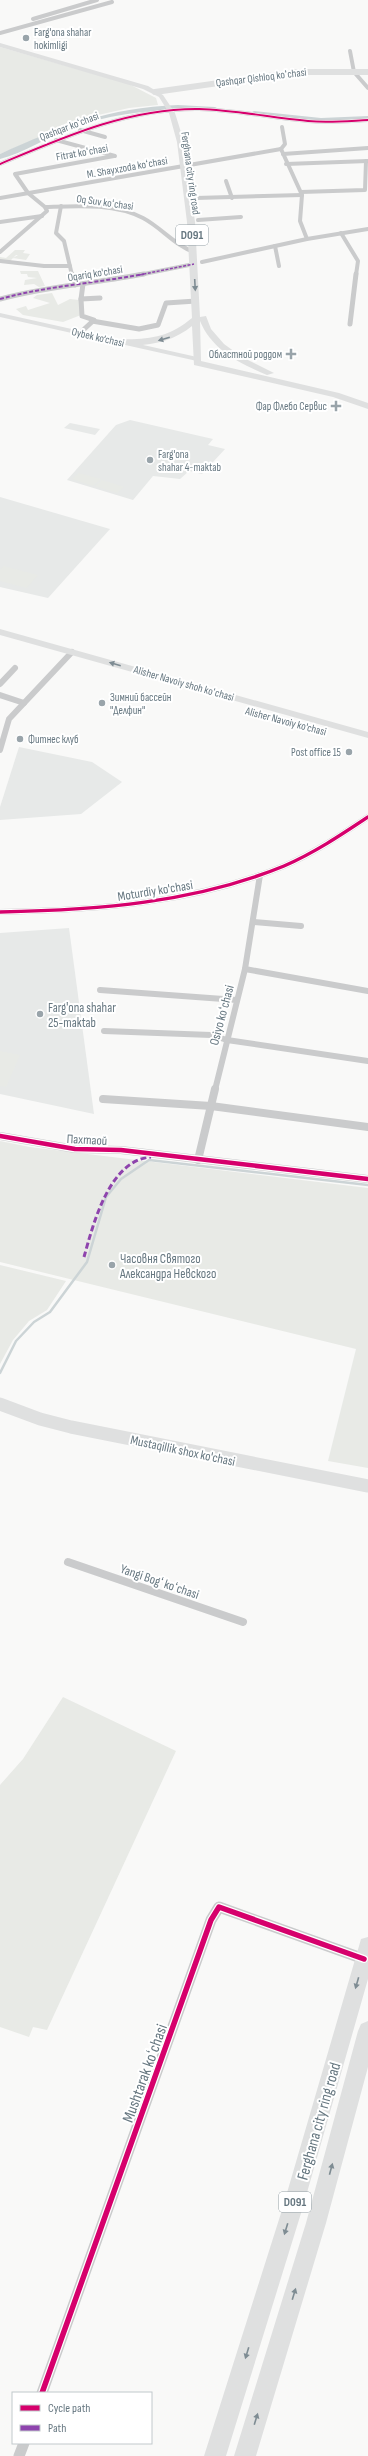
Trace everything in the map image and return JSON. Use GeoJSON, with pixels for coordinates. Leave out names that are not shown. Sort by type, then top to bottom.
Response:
{"type":"FeatureCollection","features":[{"type":"Feature","properties":{"kind":"highway","name":"Ferghana city ring road"},"geometry":{"type":"LineString","coordinates":[[0,42],[158,91],[173,107],[196,198],[202,262],[200,362]]}},
{"type":"Feature","properties":{"kind":"highway","name":"Ferghana city ring road"},"geometry":{"type":"LineString","coordinates":[[0,45],[47,57]]}},
{"type":"Feature","properties":{"kind":"highway","name":"Ferghana city ring road"},"geometry":{"type":"LineString","coordinates":[[188,165],[196,301],[200,318]]}},
{"type":"Feature","properties":{"kind":"highway"},"geometry":{"type":"LineString","coordinates":[[117,341],[141,342],[162,340],[181,332],[200,318]]}},
{"type":"Feature","properties":{"kind":"highway","name":"D091"},"geometry":{"type":"LineString","coordinates":[[200,318],[218,344],[240,359],[283,379]]}},
{"type":"Feature","properties":{"kind":"highway"},"geometry":{"type":"LineString","coordinates":[[200,362],[336,395],[368,406]]}},
{"type":"Feature","properties":{"kind":"highway","name":"D091"},"geometry":{"type":"LineString","coordinates":[[200,362],[283,379],[368,399]]}},
{"type":"Feature","properties":{"kind":"highway","name":"Ferghana city ring road"},"geometry":{"type":"LineString","coordinates":[[215,2456],[292,2210],[366,1952]]}},
{"type":"Feature","properties":{"kind":"highway","name":"Ferghana city ring road"},"geometry":{"type":"LineString","coordinates":[[245,2456],[316,2223],[368,2032]]}},
{"type":"Feature","properties":{"kind":"main road","name":"Qashqar Qishloq koʻchasi"},"geometry":{"type":"LineString","coordinates":[[158,91],[296,72],[368,72]]}},
{"type":"Feature","properties":{"kind":"main road","name":"Oybek ko‘chasi"},"geometry":{"type":"LineString","coordinates":[[0,315],[117,341],[200,362]]}},
{"type":"Feature","properties":{"kind":"main road","name":"Oybek ko‘chasi"},"geometry":{"type":"LineString","coordinates":[[0,319],[200,362]]}},
{"type":"Feature","properties":{"kind":"main road","name":"Alisher Navoiy shoh koʻchasi"},"geometry":{"type":"LineString","coordinates":[[0,632],[69,656]]}},
{"type":"Feature","properties":{"kind":"main road","name":"Alisher Navoiy shoh koʻchasi"},"geometry":{"type":"LineString","coordinates":[[0,641],[69,656],[368,735]]}},
{"type":"Feature","properties":{"kind":"main road","name":"Alisher Navoiy ko'chasi"},"geometry":{"type":"LineString","coordinates":[[69,656],[368,743]]}},
{"type":"Feature","properties":{"kind":"main road","name":"Mustaqillik shox ko'chasi"},"geometry":{"type":"LineString","coordinates":[[0,1404],[40,1419],[71,1427],[368,1486]]}},
{"type":"Feature","properties":{"kind":"street"},"geometry":{"type":"LineString","coordinates":[[0,28],[97,0]]}},
{"type":"Feature","properties":{"kind":"street"},"geometry":{"type":"LineString","coordinates":[[0,34],[112,2]]}},
{"type":"Feature","properties":{"kind":"street"},"geometry":{"type":"LineString","coordinates":[[28,20],[36,23]]}},
{"type":"Feature","properties":{"kind":"street"},"geometry":{"type":"LineString","coordinates":[[350,51],[354,72],[368,88]]}},
{"type":"Feature","properties":{"kind":"street","name":"Qashqar koʻchasi"},"geometry":{"type":"LineString","coordinates":[[0,164],[80,130],[115,120],[173,107],[324,122],[368,120]]}},
{"type":"Feature","properties":{"kind":"street"},"geometry":{"type":"LineString","coordinates":[[317,116],[368,115]]}},
{"type":"Feature","properties":{"kind":"street"},"geometry":{"type":"LineString","coordinates":[[282,127],[285,144],[282,152],[286,164],[302,194],[300,221],[307,239]]}},
{"type":"Feature","properties":{"kind":"street"},"geometry":{"type":"LineString","coordinates":[[80,130],[106,137]]}},
{"type":"Feature","properties":{"kind":"street","name":"Fitrat koʻchasi"},"geometry":{"type":"LineString","coordinates":[[28,193],[15,174],[115,155],[56,140]]}},
{"type":"Feature","properties":{"kind":"street","name":"M. Shayxzoda koʻchasi"},"geometry":{"type":"LineString","coordinates":[[0,198],[188,165],[282,152],[368,148]]}},
{"type":"Feature","properties":{"kind":"street"},"geometry":{"type":"LineString","coordinates":[[196,198],[232,198],[365,190],[367,161],[286,164]]}},
{"type":"Feature","properties":{"kind":"street"},"geometry":{"type":"LineString","coordinates":[[226,181],[232,198]]}},
{"type":"Feature","properties":{"kind":"street"},"geometry":{"type":"LineString","coordinates":[[0,252],[47,211],[45,207],[28,193]]}},
{"type":"Feature","properties":{"kind":"street"},"geometry":{"type":"LineString","coordinates":[[61,206],[56,233],[64,241],[75,285]]}},
{"type":"Feature","properties":{"kind":"street","name":"Oq Suv koʻchasi"},"geometry":{"type":"LineString","coordinates":[[45,207],[61,206],[96,208],[136,215],[146,220],[181,249],[194,252]]}},
{"type":"Feature","properties":{"kind":"street"},"geometry":{"type":"LineString","coordinates":[[0,222],[42,215]]}},
{"type":"Feature","properties":{"kind":"street"},"geometry":{"type":"LineString","coordinates":[[198,220],[241,217]]}},
{"type":"Feature","properties":{"kind":"street"},"geometry":{"type":"LineString","coordinates":[[202,262],[307,239],[368,229]]}},
{"type":"Feature","properties":{"kind":"street"},"geometry":{"type":"LineString","coordinates":[[341,233],[358,261],[350,324]]}},
{"type":"Feature","properties":{"kind":"street"},"geometry":{"type":"LineString","coordinates":[[0,245],[10,243]]}},
{"type":"Feature","properties":{"kind":"street"},"geometry":{"type":"LineString","coordinates":[[275,246],[280,266]]}},
{"type":"Feature","properties":{"kind":"street"},"geometry":{"type":"LineString","coordinates":[[0,261],[44,266],[70,266]]}},
{"type":"Feature","properties":{"kind":"street","name":"Oqariq ko'chasi"},"geometry":{"type":"LineString","coordinates":[[0,298],[30,291],[83,284],[194,264]]}},
{"type":"Feature","properties":{"kind":"street"},"geometry":{"type":"LineString","coordinates":[[83,284],[81,300],[82,316],[92,318],[92,321],[143,330],[158,325],[166,303],[196,301]]}},
{"type":"Feature","properties":{"kind":"street"},"geometry":{"type":"LineString","coordinates":[[81,300],[100,298]]}},
{"type":"Feature","properties":{"kind":"street"},"geometry":{"type":"LineString","coordinates":[[80,333],[92,321]]}},
{"type":"Feature","properties":{"kind":"street"},"geometry":{"type":"LineString","coordinates":[[0,750],[9,719],[69,656]]}},
{"type":"Feature","properties":{"kind":"street"},"geometry":{"type":"LineString","coordinates":[[0,684],[15,668]]}},
{"type":"Feature","properties":{"kind":"street"},"geometry":{"type":"LineString","coordinates":[[0,695],[24,703]]}},
{"type":"Feature","properties":{"kind":"street"},"geometry":{"type":"LineString","coordinates":[[1,718],[9,719]]}},
{"type":"Feature","properties":{"kind":"street","name":"Moturdiy ko'chasi"},"geometry":{"type":"LineString","coordinates":[[0,912],[55,912],[164,901],[192,896],[260,875],[328,844],[367,818]]}},
{"type":"Feature","properties":{"kind":"street","name":"Osiyo koʻchasi"},"geometry":{"type":"LineString","coordinates":[[198,1160],[246,969],[260,875]]}},
{"type":"Feature","properties":{"kind":"street"},"geometry":{"type":"LineString","coordinates":[[254,922],[301,926]]}},
{"type":"Feature","properties":{"kind":"street"},"geometry":{"type":"LineString","coordinates":[[246,969],[368,991]]}},
{"type":"Feature","properties":{"kind":"street"},"geometry":{"type":"LineString","coordinates":[[100,990],[237,1000]]}},
{"type":"Feature","properties":{"kind":"street"},"geometry":{"type":"LineString","coordinates":[[104,1031],[211,1035],[227,1040],[368,1061]]}},
{"type":"Feature","properties":{"kind":"street"},"geometry":{"type":"LineString","coordinates":[[104,1099],[211,1106],[368,1128]]}},
{"type":"Feature","properties":{"kind":"street","name":"Пахтаой"},"geometry":{"type":"LineString","coordinates":[[0,1136],[68,1150],[94,1152],[121,1150],[368,1179]]}},
{"type":"Feature","properties":{"kind":"street","name":"Yangi Bogʻ koʻchasi"},"geometry":{"type":"LineString","coordinates":[[68,1562],[243,1622]]}},
{"type":"Feature","properties":{"kind":"street","name":"Mushtarak koʻchasi"},"geometry":{"type":"LineString","coordinates":[[42,2392],[211,1920],[219,1907],[366,1952]]}},
{"type":"Feature","properties":{"kind":"street"},"geometry":{"type":"LineString","coordinates":[[19,2456],[24,2444]]}},
{"type":"Feature","properties":{"kind":"shaded area"},"geometry":{"type":"Polygon","coordinates":[[[0,47],[129,84],[156,98],[158,105],[129,108],[85,118],[0,154],[0,47]]]}},
{"type":"Feature","properties":{"kind":"shaded area"},"geometry":{"type":"Polygon","coordinates":[[[15,250],[25,250],[23,253],[30,254],[26,260],[13,258],[10,261],[0,260],[0,257],[6,258],[15,250]]]}},
{"type":"Feature","properties":{"kind":"shaded area"},"geometry":{"type":"Polygon","coordinates":[[[20,271],[38,271],[45,286],[39,287],[34,284],[24,285],[25,280],[37,278],[28,277],[27,274],[21,274],[20,271]]]}},
{"type":"Feature","properties":{"kind":"shaded area"},"geometry":{"type":"Polygon","coordinates":[[[52,293],[58,305],[70,299],[79,300],[81,315],[63,322],[23,315],[16,309],[26,306],[28,310],[50,303],[33,298],[37,295],[52,293]]]}},
{"type":"Feature","properties":{"kind":"shaded area","name":"Farg'ona shahar 4-maktab"},"geometry":{"type":"Polygon","coordinates":[[[130,420],[213,439],[208,445],[225,449],[202,474],[189,471],[180,479],[153,476],[133,500],[67,480],[116,425],[130,420]]]}},
{"type":"Feature","properties":{"kind":"shaded area"},"geometry":{"type":"Polygon","coordinates":[[[70,423],[100,429],[95,435],[64,428],[70,423]]]}},
{"type":"Feature","properties":{"kind":"shaded area"},"geometry":{"type":"Polygon","coordinates":[[[79,473],[101,479],[93,486],[72,479],[79,473]]]}},
{"type":"Feature","properties":{"kind":"shaded area"},"geometry":{"type":"Polygon","coordinates":[[[102,480],[124,487],[117,493],[95,486],[102,480]]]}},
{"type":"Feature","properties":{"kind":"shaded area"},"geometry":{"type":"Polygon","coordinates":[[[0,497],[110,529],[48,598],[0,587],[0,497]]]}},
{"type":"Feature","properties":{"kind":"shaded area"},"geometry":{"type":"Polygon","coordinates":[[[3,566],[38,575],[27,588],[0,581],[0,570],[3,566]]]}},
{"type":"Feature","properties":{"kind":"shaded area"},"geometry":{"type":"Polygon","coordinates":[[[19,747],[92,762],[122,782],[81,814],[0,820],[0,807],[19,747]]]}},
{"type":"Feature","properties":{"kind":"shaded area","name":"Farg'ona shahar 25-maktab"},"geometry":{"type":"Polygon","coordinates":[[[69,928],[94,1114],[0,1094],[0,933],[69,928]]]}},
{"type":"Feature","properties":{"kind":"shaded area"},"geometry":{"type":"Polygon","coordinates":[[[0,1051],[20,1055],[6,1087],[0,1086],[0,1051]]]}},
{"type":"Feature","properties":{"kind":"shaded area"},"geometry":{"type":"Polygon","coordinates":[[[0,1141],[30,1147],[368,1188],[368,1468],[328,1461],[356,1349],[0,1262],[0,1141]]]}},
{"type":"Feature","properties":{"kind":"shaded area"},"geometry":{"type":"Polygon","coordinates":[[[0,1265],[66,1281],[47,1310],[29,1321],[13,1340],[0,1364],[0,1265]]]}},
{"type":"Feature","properties":{"kind":"shaded area"},"geometry":{"type":"Polygon","coordinates":[[[63,1697],[176,1751],[47,2030],[33,2027],[29,2037],[0,2027],[0,1785],[23,1759],[63,1697]]]}},
{"type":"Feature","properties":{"kind":"waterway"},"geometry":{"type":"LineString","coordinates":[[0,157],[67,127],[103,116],[159,108],[178,107],[215,109]]}},
{"type":"Feature","properties":{"kind":"waterway"},"geometry":{"type":"LineString","coordinates":[[254,113],[321,120],[368,118]]}},
{"type":"Feature","properties":{"kind":"waterway"},"geometry":{"type":"LineString","coordinates":[[0,1373],[16,1341],[34,1322],[50,1312],[87,1262],[106,1197],[121,1179],[149,1160],[368,1185]]}},
{"type":"Feature","properties":{"kind":"marked path"},"geometry":{"type":"LineString","coordinates":[[0,299],[30,291],[103,282],[194,264]]}},
{"type":"Feature","properties":{"kind":"marked path"},"geometry":{"type":"LineString","coordinates":[[84,1257],[99,1206],[112,1183],[132,1165],[143,1158],[151,1157]]}},
{"type":"Feature","properties":{"kind":"cycle path"},"geometry":{"type":"LineString","coordinates":[[0,164],[72,134],[122,118],[147,113],[199,109],[323,122],[368,120]]}},
{"type":"Feature","properties":{"kind":"cycle path"},"geometry":{"type":"LineString","coordinates":[[0,912],[96,908],[145,903],[193,894],[239,882],[284,866],[328,844],[368,817]]}},
{"type":"Feature","properties":{"kind":"cycle path"},"geometry":{"type":"LineString","coordinates":[[0,1136],[75,1149],[105,1151],[121,1150],[368,1179]]}},
{"type":"Feature","properties":{"kind":"cycle path"},"geometry":{"type":"LineString","coordinates":[[42,2392],[211,1920],[219,1907],[364,1959]]}},
{"type":"Feature","properties":{"kind":"place","name":"Farg'ona shahar hokimligi"},"geometry":{"type":"Point","coordinates":[26,38]}},
{"type":"Feature","properties":{"kind":"place","name":"Областной роддом"},"geometry":{"type":"Point","coordinates":[291,354]}},
{"type":"Feature","properties":{"kind":"place","name":"Фар Флебо Сервис"},"geometry":{"type":"Point","coordinates":[336,406]}},
{"type":"Feature","properties":{"kind":"place","name":"Farg'ona shahar 4-maktab"},"geometry":{"type":"Point","coordinates":[150,460]}},
{"type":"Feature","properties":{"kind":"place","name":"Зимний бассейн \"Делфин\""},"geometry":{"type":"Point","coordinates":[102,703]}},
{"type":"Feature","properties":{"kind":"place","name":"Фитнес клуб"},"geometry":{"type":"Point","coordinates":[20,739]}},
{"type":"Feature","properties":{"kind":"place","name":"Post office 15"},"geometry":{"type":"Point","coordinates":[349,752]}},
{"type":"Feature","properties":{"kind":"place","name":"Farg'ona shahar 25-maktab"},"geometry":{"type":"Point","coordinates":[40,1014]}},
{"type":"Feature","properties":{"kind":"place","name":"Часовня Святого Александра Невского"},"geometry":{"type":"Point","coordinates":[112,1265]}}]}
